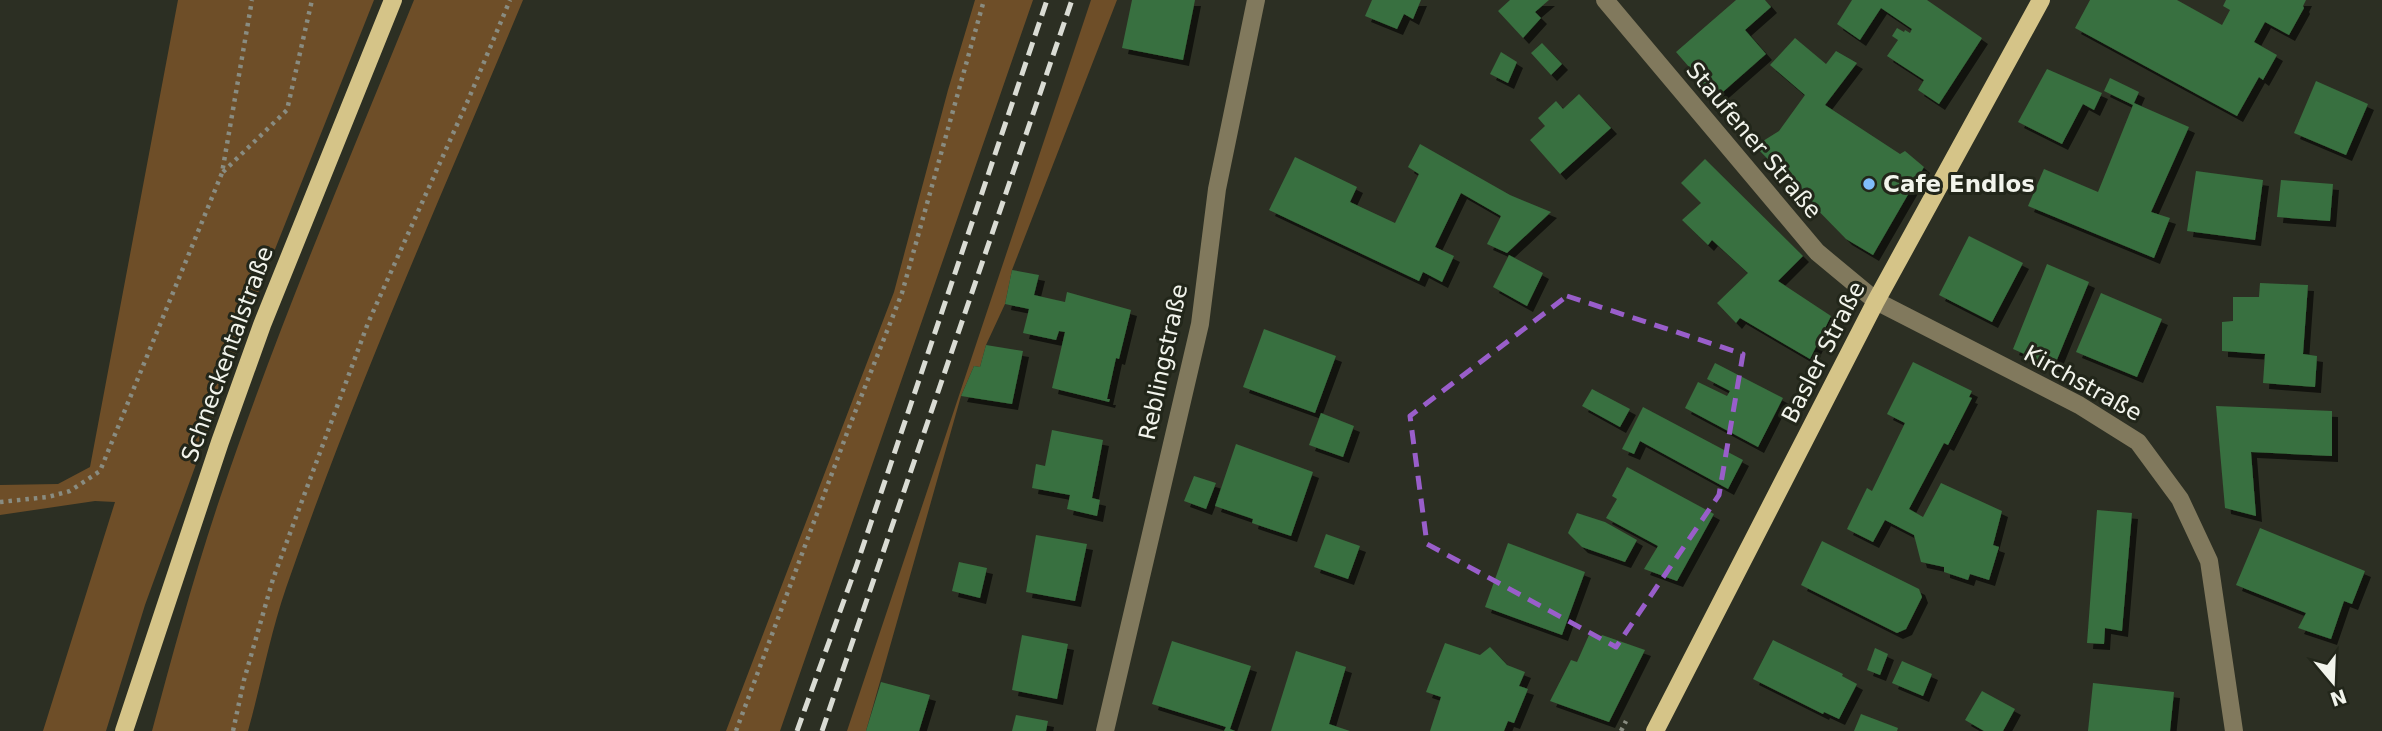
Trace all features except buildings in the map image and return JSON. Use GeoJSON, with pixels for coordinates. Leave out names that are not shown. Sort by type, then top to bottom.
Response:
{"type":"FeatureCollection","features":[{"type":"Feature","properties":{"kind":"main road","name":"Schneckentalstraße"},"geometry":{"type":"LineString","coordinates":[[124,731],[257,338],[393,0]]}},
{"type":"Feature","properties":{"kind":"main road","name":"Basler Straße"},"geometry":{"type":"LineString","coordinates":[[1655,731],[1876,302],[2041,0]]}},
{"type":"Feature","properties":{"kind":"street","name":"Reblingstraße"},"geometry":{"type":"LineString","coordinates":[[1105,731],[1200,324],[1217,189],[1256,0]]}},
{"type":"Feature","properties":{"kind":"street","name":"Staufener Straße"},"geometry":{"type":"LineString","coordinates":[[1605,0],[1817,252],[1876,302]]}},
{"type":"Feature","properties":{"kind":"street","name":"Kirchstraße"},"geometry":{"type":"LineString","coordinates":[[1876,302],[2079,405],[2138,442],[2180,499],[2209,561],[2235,731]]}},
{"type":"Feature","properties":{"kind":"path"},"geometry":{"type":"LineString","coordinates":[[0,502],[48,497],[70,491],[100,471],[222,173],[252,0]]}},
{"type":"Feature","properties":{"kind":"path"},"geometry":{"type":"LineString","coordinates":[[222,173],[287,110],[312,0]]}},
{"type":"Feature","properties":{"kind":"path"},"geometry":{"type":"LineString","coordinates":[[233,731],[244,680],[273,579],[363,336],[510,0]]}},
{"type":"Feature","properties":{"kind":"path"},"geometry":{"type":"LineString","coordinates":[[736,731],[902,293],[984,0]]}},
{"type":"Feature","properties":{"kind":"highlighted area"},"geometry":{"type":"Polygon","coordinates":[[[1567,296],[1743,354],[1719,495],[1616,647],[1427,544],[1410,416],[1567,296]]]}},
{"type":"Feature","properties":{"kind":"shaded area"},"geometry":{"type":"Polygon","coordinates":[[[178,0],[374,0],[262,282],[145,605],[106,731],[43,731],[115,502],[95,501],[0,515],[0,485],[58,484],[90,467],[178,0]]]}},
{"type":"Feature","properties":{"kind":"shaded area"},"geometry":{"type":"Polygon","coordinates":[[[414,0],[523,0],[400,292],[313,513],[280,606],[248,731],[152,731],[201,556],[242,435],[313,248],[414,0]]]}},
{"type":"Feature","properties":{"kind":"shaded area"},"geometry":{"type":"Polygon","coordinates":[[[975,0],[1033,0],[780,731],[726,731],[894,292],[975,0]]]}},
{"type":"Feature","properties":{"kind":"shaded area"},"geometry":{"type":"Polygon","coordinates":[[[1091,0],[1117,0],[1012,270],[1005,304],[986,345],[980,367],[974,366],[961,396],[866,731],[847,731],[1091,0]]]}},
{"type":"Feature","properties":{"kind":"railway"},"geometry":{"type":"LineString","coordinates":[[797,731],[856,567],[1047,0]]}},
{"type":"Feature","properties":{"kind":"railway"},"geometry":{"type":"LineString","coordinates":[[822,731],[1072,0]]}},
{"type":"Feature","properties":{"kind":"place","name":"Cafe Endlos"},"geometry":{"type":"Point","coordinates":[1869,184]}}]}
